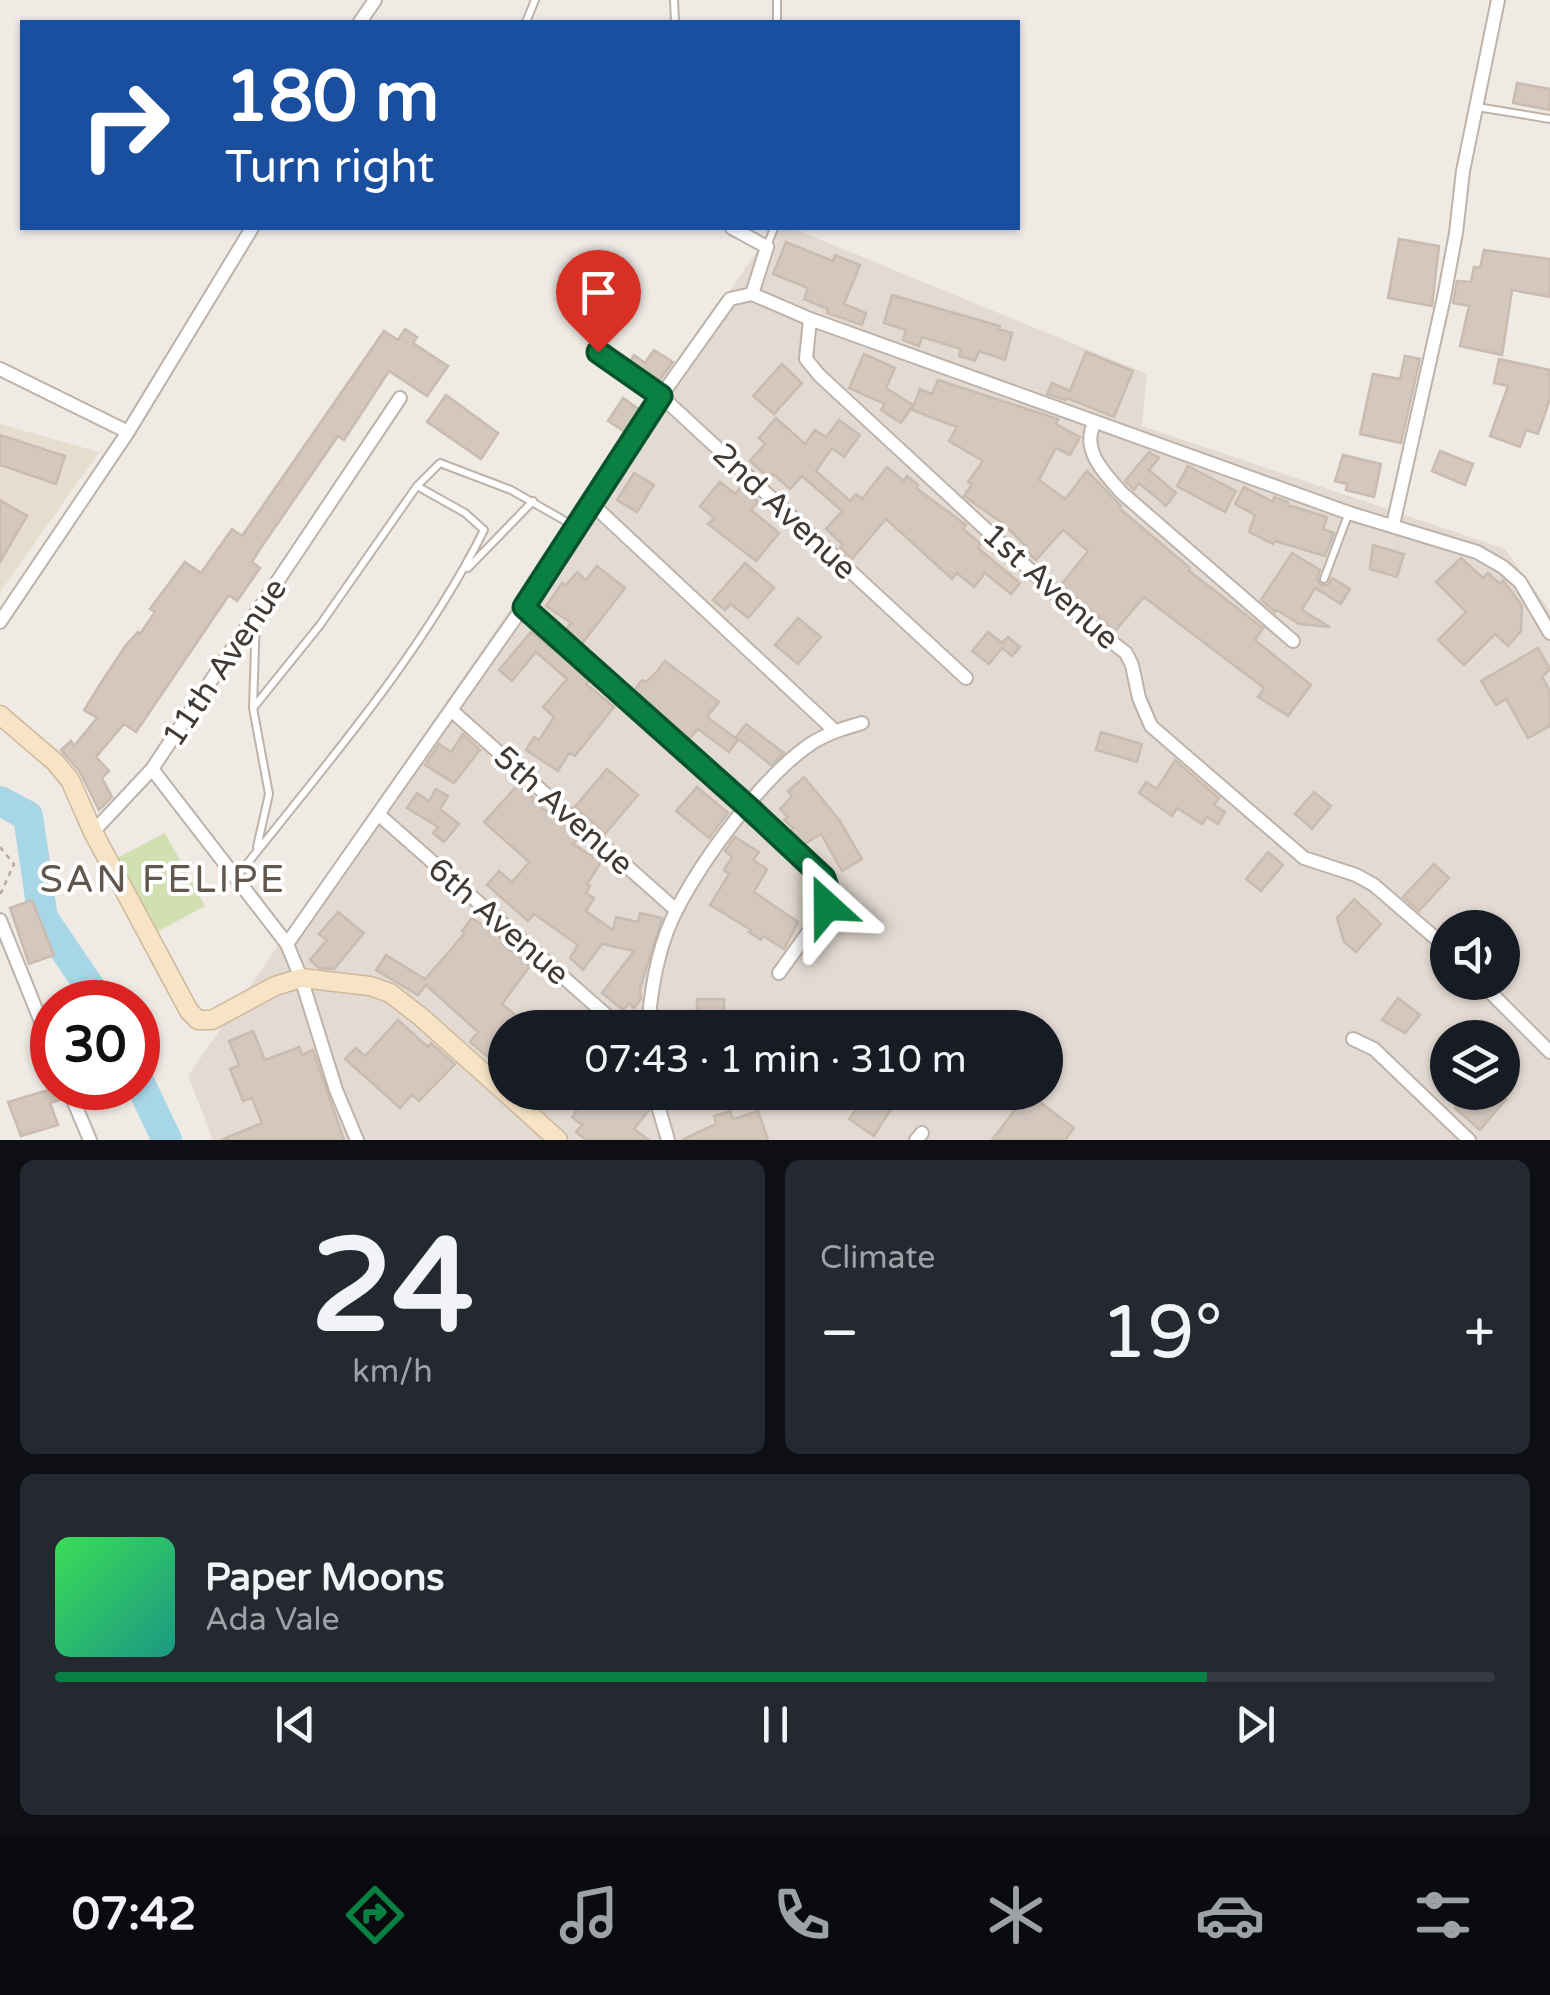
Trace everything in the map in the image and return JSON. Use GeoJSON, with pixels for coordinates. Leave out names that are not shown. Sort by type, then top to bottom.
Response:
{"type":"FeatureCollection","features":[{"type":"Feature","properties":{"kind":"street"},"geometry":{"type":"LineString","coordinates":[[1393,525],[1456,233],[1463,170],[1498,0]]}},
{"type":"Feature","properties":{"kind":"street"},"geometry":{"type":"LineString","coordinates":[[0,622],[128,432],[251,230]]}},
{"type":"Feature","properties":{"kind":"street"},"geometry":{"type":"LineString","coordinates":[[736,230],[767,247],[752,294]]}},
{"type":"Feature","properties":{"kind":"street"},"geometry":{"type":"LineString","coordinates":[[287,944],[524,607],[717,314],[730,300],[752,294],[810,320],[1095,422],[1349,512],[1477,552],[1504,567],[1520,582],[1550,634]]}},
{"type":"Feature","properties":{"kind":"street","name":"1st Avenue"},"geometry":{"type":"LineString","coordinates":[[810,320],[806,359],[1084,620],[1126,653],[1151,726],[1304,858],[1374,885],[1430,934]]}},
{"type":"Feature","properties":{"kind":"street"},"geometry":{"type":"LineString","coordinates":[[0,368],[128,432]]}},
{"type":"Feature","properties":{"kind":"street","name":"2nd Avenue"},"geometry":{"type":"LineString","coordinates":[[661,396],[966,678]]}},
{"type":"Feature","properties":{"kind":"street","name":"11th Avenue"},"geometry":{"type":"LineString","coordinates":[[357,1140],[327,1065],[287,944],[152,769],[400,398]]}},
{"type":"Feature","properties":{"kind":"street"},"geometry":{"type":"LineString","coordinates":[[1095,422],[1088,434],[1102,471],[1122,493],[1293,642]]}},
{"type":"Feature","properties":{"kind":"street"},"geometry":{"type":"LineString","coordinates":[[592,504],[834,731]]}},
{"type":"Feature","properties":{"kind":"street"},"geometry":{"type":"LineString","coordinates":[[524,607],[824,878],[829,893],[827,906],[779,973]]}},
{"type":"Feature","properties":{"kind":"street","name":"5th Avenue"},"geometry":{"type":"LineString","coordinates":[[451,710],[676,910]]}},
{"type":"Feature","properties":{"kind":"street"},"geometry":{"type":"LineString","coordinates":[[0,715],[70,780],[93,832],[188,1011],[198,1020],[212,1020],[274,986],[301,978],[370,986],[390,993],[488,1077]]}},
{"type":"Feature","properties":{"kind":"street"},"geometry":{"type":"LineString","coordinates":[[649,1010],[651,988],[676,910],[716,846],[799,753],[834,731],[862,724]]}},
{"type":"Feature","properties":{"kind":"street"},"geometry":{"type":"LineString","coordinates":[[93,832],[152,769]]}},
{"type":"Feature","properties":{"kind":"street","name":"6th Avenue"},"geometry":{"type":"LineString","coordinates":[[378,814],[601,1010]]}},
{"type":"Feature","properties":{"kind":"street"},"geometry":{"type":"LineString","coordinates":[[0,920],[30,994]]}},
{"type":"Feature","properties":{"kind":"street"},"geometry":{"type":"LineString","coordinates":[[1498,1000],[1550,1052]]}},
{"type":"Feature","properties":{"kind":"street"},"geometry":{"type":"LineString","coordinates":[[1352,1039],[1374,1050],[1469,1140]]}},
{"type":"Feature","properties":{"kind":"street"},"geometry":{"type":"LineString","coordinates":[[77,1110],[90,1140]]}},
{"type":"Feature","properties":{"kind":"street"},"geometry":{"type":"LineString","coordinates":[[525,1110],[558,1140]]}},
{"type":"Feature","properties":{"kind":"street"},"geometry":{"type":"LineString","coordinates":[[659,1110],[668,1140]]}},
{"type":"Feature","properties":{"kind":"lane"},"geometry":{"type":"LineString","coordinates":[[1475,107],[1550,120]]}},
{"type":"Feature","properties":{"kind":"lane"},"geometry":{"type":"LineString","coordinates":[[767,247],[773,230]]}},
{"type":"Feature","properties":{"kind":"lane","name":"2nd Avenue"},"geometry":{"type":"LineString","coordinates":[[598,352],[661,396]]}},
{"type":"Feature","properties":{"kind":"lane"},"geometry":{"type":"LineString","coordinates":[[253,708],[320,625],[417,486],[440,463],[462,468],[575,526]]}},
{"type":"Feature","properties":{"kind":"lane"},"geometry":{"type":"LineString","coordinates":[[417,486],[465,513],[484,530],[462,575]]}},
{"type":"Feature","properties":{"kind":"lane"},"geometry":{"type":"LineString","coordinates":[[235,880],[337,750],[462,575],[532,501]]}},
{"type":"Feature","properties":{"kind":"lane"},"geometry":{"type":"LineString","coordinates":[[1324,580],[1349,512]]}},
{"type":"Feature","properties":{"kind":"lane"},"geometry":{"type":"LineString","coordinates":[[256,614],[253,708],[269,794],[256,853]]}},
{"type":"Feature","properties":{"kind":"path"},"geometry":{"type":"LineString","coordinates":[[0,847],[14,864],[0,896]]}},
{"type":"Feature","properties":{"kind":"shaded area"},"geometry":{"type":"Polygon","coordinates":[[[772,230],[797,230],[1147,374],[1142,426],[1505,549],[1550,611],[1550,1140],[213,1140],[188,1076],[772,230]]]}},
{"type":"Feature","properties":{"kind":"shaded area"},"geometry":{"type":"Polygon","coordinates":[[[0,424],[99,452],[0,592],[0,424]]]}},
{"type":"Feature","properties":{"kind":"green space"},"geometry":{"type":"Polygon","coordinates":[[[165,833],[205,906],[157,932],[117,858],[165,833]]]}},
{"type":"Feature","properties":{"kind":"building"},"geometry":{"type":"Polygon","coordinates":[[[1517,83],[1550,89],[1550,110],[1513,103],[1517,83]]]}},
{"type":"Feature","properties":{"kind":"building"},"geometry":{"type":"Polygon","coordinates":[[[1399,239],[1439,246],[1432,306],[1388,298],[1399,239]]]}},
{"type":"Feature","properties":{"kind":"building"},"geometry":{"type":"Polygon","coordinates":[[[786,242],[833,261],[835,255],[860,265],[844,304],[866,313],[862,325],[827,313],[828,309],[804,299],[808,288],[773,274],[786,242]]]}},
{"type":"Feature","properties":{"kind":"building"},"geometry":{"type":"Polygon","coordinates":[[[1484,250],[1550,259],[1550,297],[1512,290],[1502,355],[1460,346],[1469,306],[1453,303],[1457,281],[1471,282],[1474,267],[1480,268],[1484,250]]]}},
{"type":"Feature","properties":{"kind":"building"},"geometry":{"type":"Polygon","coordinates":[[[892,295],[1000,326],[999,329],[1012,333],[1005,360],[979,351],[975,361],[959,356],[961,349],[922,337],[919,346],[903,340],[906,330],[884,323],[892,295]]]}},
{"type":"Feature","properties":{"kind":"building"},"geometry":{"type":"Polygon","coordinates":[[[405,329],[417,337],[413,343],[448,366],[427,396],[389,371],[344,440],[338,436],[260,549],[252,562],[260,568],[237,601],[229,595],[136,732],[124,724],[96,757],[109,771],[102,778],[112,797],[99,810],[80,772],[61,750],[71,741],[74,746],[97,718],[84,710],[99,686],[126,645],[140,634],[155,612],[150,609],[185,562],[201,573],[232,529],[242,536],[384,331],[398,340],[405,329]]]}},
{"type":"Feature","properties":{"kind":"building"},"geometry":{"type":"Polygon","coordinates":[[[654,350],[673,362],[656,385],[628,365],[634,355],[645,363],[654,350]]]}},
{"type":"Feature","properties":{"kind":"building"},"geometry":{"type":"Polygon","coordinates":[[[1086,352],[1133,371],[1114,417],[1047,394],[1052,383],[1070,391],[1086,352]]]}},
{"type":"Feature","properties":{"kind":"building"},"geometry":{"type":"Polygon","coordinates":[[[864,354],[895,368],[886,388],[913,405],[901,423],[881,410],[885,404],[849,388],[864,354]]]}},
{"type":"Feature","properties":{"kind":"building"},"geometry":{"type":"Polygon","coordinates":[[[1405,356],[1420,359],[1401,443],[1360,434],[1373,374],[1400,379],[1405,356]]]}},
{"type":"Feature","properties":{"kind":"building"},"geometry":{"type":"Polygon","coordinates":[[[1499,359],[1550,370],[1550,399],[1538,434],[1526,430],[1520,447],[1490,436],[1508,386],[1494,383],[1499,359]]]}},
{"type":"Feature","properties":{"kind":"building"},"geometry":{"type":"Polygon","coordinates":[[[782,364],[802,383],[774,414],[753,396],[782,364]]]}},
{"type":"Feature","properties":{"kind":"building"},"geometry":{"type":"Polygon","coordinates":[[[938,380],[1058,419],[1056,424],[1080,437],[1070,455],[1056,448],[1039,480],[1065,499],[1087,471],[1119,508],[1188,570],[1263,628],[1255,640],[1311,685],[1288,716],[1258,697],[1264,688],[1144,597],[1115,631],[1061,585],[1088,551],[1063,530],[1036,560],[1002,523],[964,496],[972,484],[968,482],[983,461],[949,441],[957,427],[912,410],[920,389],[932,394],[938,380]]]}},
{"type":"Feature","properties":{"kind":"building"},"geometry":{"type":"Polygon","coordinates":[[[446,395],[498,433],[481,459],[427,422],[446,395]]]}},
{"type":"Feature","properties":{"kind":"building"},"geometry":{"type":"Polygon","coordinates":[[[623,398],[640,410],[625,432],[608,421],[623,398]]]}},
{"type":"Feature","properties":{"kind":"building"},"geometry":{"type":"Polygon","coordinates":[[[776,418],[805,444],[815,430],[826,437],[839,420],[860,435],[844,457],[832,448],[816,471],[850,501],[856,494],[862,499],[887,467],[904,481],[907,476],[918,485],[916,488],[966,525],[963,529],[981,544],[978,548],[1020,583],[1011,594],[985,573],[974,587],[957,573],[952,579],[886,519],[852,559],[826,529],[842,511],[802,476],[790,489],[773,474],[769,478],[750,461],[765,444],[759,438],[776,418]]]}},
{"type":"Feature","properties":{"kind":"building"},"geometry":{"type":"Polygon","coordinates":[[[0,435],[65,456],[56,484],[0,465],[0,435]]]}},
{"type":"Feature","properties":{"kind":"building"},"geometry":{"type":"Polygon","coordinates":[[[1440,451],[1473,464],[1465,485],[1432,471],[1440,451]]]}},
{"type":"Feature","properties":{"kind":"building"},"geometry":{"type":"Polygon","coordinates":[[[1149,452],[1159,458],[1149,470],[1176,493],[1166,506],[1139,483],[1134,490],[1125,481],[1149,452]]]}},
{"type":"Feature","properties":{"kind":"building"},"geometry":{"type":"Polygon","coordinates":[[[1343,455],[1381,464],[1374,497],[1346,490],[1347,484],[1335,481],[1343,455]]]}},
{"type":"Feature","properties":{"kind":"building"},"geometry":{"type":"Polygon","coordinates":[[[1188,466],[1236,491],[1225,512],[1177,486],[1188,466]]]}},
{"type":"Feature","properties":{"kind":"building"},"geometry":{"type":"Polygon","coordinates":[[[634,473],[654,485],[637,512],[617,500],[634,473]]]}},
{"type":"Feature","properties":{"kind":"building"},"geometry":{"type":"Polygon","coordinates":[[[720,482],[735,494],[740,488],[758,502],[751,510],[779,533],[756,561],[708,524],[714,518],[700,506],[720,482]]]}},
{"type":"Feature","properties":{"kind":"building"},"geometry":{"type":"Polygon","coordinates":[[[1244,487],[1273,502],[1274,497],[1327,517],[1323,529],[1334,533],[1325,556],[1275,541],[1273,544],[1249,532],[1255,515],[1235,504],[1244,487]]]}},
{"type":"Feature","properties":{"kind":"building"},"geometry":{"type":"Polygon","coordinates":[[[0,500],[27,516],[0,562],[0,500]]]}},
{"type":"Feature","properties":{"kind":"building"},"geometry":{"type":"Polygon","coordinates":[[[1373,545],[1404,554],[1397,577],[1370,569],[1373,545]]]}},
{"type":"Feature","properties":{"kind":"building"},"geometry":{"type":"Polygon","coordinates":[[[1292,553],[1320,570],[1317,579],[1321,585],[1328,585],[1332,578],[1350,589],[1341,604],[1315,588],[1302,610],[1330,627],[1299,624],[1261,600],[1292,553]]]}},
{"type":"Feature","properties":{"kind":"building"},"geometry":{"type":"Polygon","coordinates":[[[1461,558],[1483,578],[1488,573],[1500,584],[1503,580],[1522,606],[1521,631],[1508,646],[1495,634],[1464,665],[1438,640],[1466,612],[1436,582],[1461,558]]]}},
{"type":"Feature","properties":{"kind":"building"},"geometry":{"type":"Polygon","coordinates":[[[745,563],[774,588],[748,618],[731,604],[725,610],[713,600],[745,563]]]}},
{"type":"Feature","properties":{"kind":"building"},"geometry":{"type":"Polygon","coordinates":[[[597,566],[625,588],[581,645],[565,631],[571,623],[546,606],[562,583],[566,585],[577,572],[586,580],[597,566]]]}},
{"type":"Feature","properties":{"kind":"building"},"geometry":{"type":"Polygon","coordinates":[[[798,618],[821,637],[798,664],[775,645],[798,618]]]}},
{"type":"Feature","properties":{"kind":"building"},"geometry":{"type":"Polygon","coordinates":[[[531,632],[569,661],[590,680],[586,684],[614,707],[575,756],[569,753],[558,771],[526,750],[534,737],[539,740],[554,717],[543,707],[567,679],[536,652],[512,681],[499,670],[531,632]]]}},
{"type":"Feature","properties":{"kind":"building"},"geometry":{"type":"Polygon","coordinates":[[[988,632],[1002,643],[1008,637],[1020,647],[1012,656],[1002,648],[989,664],[972,651],[988,632]]]}},
{"type":"Feature","properties":{"kind":"building"},"geometry":{"type":"Polygon","coordinates":[[[1538,648],[1550,669],[1542,677],[1550,691],[1550,726],[1528,738],[1506,699],[1496,705],[1481,681],[1538,648]]]}},
{"type":"Feature","properties":{"kind":"building"},"geometry":{"type":"Polygon","coordinates":[[[665,661],[719,702],[707,717],[738,740],[729,752],[698,729],[688,740],[634,691],[665,661]]]}},
{"type":"Feature","properties":{"kind":"building"},"geometry":{"type":"Polygon","coordinates":[[[746,724],[784,753],[771,765],[736,737],[746,724]]]}},
{"type":"Feature","properties":{"kind":"building"},"geometry":{"type":"Polygon","coordinates":[[[1101,732],[1142,744],[1137,762],[1096,750],[1101,732]]]}},
{"type":"Feature","properties":{"kind":"building"},"geometry":{"type":"Polygon","coordinates":[[[463,734],[480,750],[454,783],[425,765],[439,744],[451,752],[463,734]]]}},
{"type":"Feature","properties":{"kind":"building"},"geometry":{"type":"Polygon","coordinates":[[[1175,760],[1219,798],[1214,805],[1225,812],[1218,824],[1207,817],[1202,824],[1177,808],[1172,816],[1139,793],[1146,782],[1157,789],[1175,760]]]}},
{"type":"Feature","properties":{"kind":"building"},"geometry":{"type":"Polygon","coordinates":[[[607,769],[638,795],[605,834],[575,807],[607,769]]]}},
{"type":"Feature","properties":{"kind":"building"},"geometry":{"type":"Polygon","coordinates":[[[804,777],[840,821],[862,859],[842,871],[821,834],[803,845],[789,832],[793,828],[784,820],[788,817],[780,809],[792,796],[788,791],[804,777]]]}},
{"type":"Feature","properties":{"kind":"building"},"geometry":{"type":"Polygon","coordinates":[[[518,785],[579,837],[573,844],[601,862],[587,884],[590,886],[586,893],[594,898],[586,911],[613,930],[616,917],[638,922],[640,913],[662,918],[640,989],[641,999],[634,1008],[629,1003],[623,1010],[602,993],[634,951],[602,944],[583,970],[570,958],[578,945],[534,914],[528,921],[487,885],[499,871],[512,882],[529,862],[484,822],[518,785]]]}},
{"type":"Feature","properties":{"kind":"building"},"geometry":{"type":"Polygon","coordinates":[[[697,787],[728,813],[709,838],[676,811],[697,787]]]}},
{"type":"Feature","properties":{"kind":"building"},"geometry":{"type":"Polygon","coordinates":[[[436,789],[448,796],[440,809],[459,824],[444,842],[433,833],[438,827],[407,808],[417,793],[429,801],[436,789]]]}},
{"type":"Feature","properties":{"kind":"building"},"geometry":{"type":"Polygon","coordinates":[[[1314,792],[1331,806],[1312,829],[1295,814],[1314,792]]]}},
{"type":"Feature","properties":{"kind":"building"},"geometry":{"type":"Polygon","coordinates":[[[735,837],[759,852],[753,860],[767,869],[754,892],[798,922],[784,949],[763,936],[761,940],[710,905],[729,874],[724,870],[732,857],[725,851],[735,837]]]}},
{"type":"Feature","properties":{"kind":"building"},"geometry":{"type":"Polygon","coordinates":[[[1268,852],[1283,865],[1261,891],[1246,879],[1268,852]]]}},
{"type":"Feature","properties":{"kind":"building"},"geometry":{"type":"Polygon","coordinates":[[[1434,864],[1449,878],[1419,911],[1403,897],[1434,864]]]}},
{"type":"Feature","properties":{"kind":"building"},"geometry":{"type":"Polygon","coordinates":[[[1354,899],[1381,924],[1356,952],[1344,942],[1337,918],[1354,899]]]}},
{"type":"Feature","properties":{"kind":"building"},"geometry":{"type":"Polygon","coordinates":[[[32,900],[54,955],[29,964],[10,908],[32,900]]]}},
{"type":"Feature","properties":{"kind":"building"},"geometry":{"type":"Polygon","coordinates":[[[338,912],[364,933],[334,969],[319,968],[310,960],[327,940],[319,934],[338,912]]]}},
{"type":"Feature","properties":{"kind":"building"},"geometry":{"type":"Polygon","coordinates":[[[472,918],[504,940],[502,944],[530,966],[502,1004],[509,1010],[488,1010],[488,1057],[470,1042],[478,1032],[426,985],[418,995],[376,970],[386,955],[425,979],[465,933],[462,931],[472,918]]]}},
{"type":"Feature","properties":{"kind":"building"},"geometry":{"type":"Polygon","coordinates":[[[1398,998],[1420,1015],[1405,1033],[1382,1020],[1398,998]]]}},
{"type":"Feature","properties":{"kind":"building"},"geometry":{"type":"Polygon","coordinates":[[[697,999],[724,999],[724,1010],[697,1010],[697,999]]]}},
{"type":"Feature","properties":{"kind":"building"},"geometry":{"type":"Polygon","coordinates":[[[398,1020],[428,1047],[431,1043],[455,1064],[419,1101],[412,1095],[400,1108],[345,1059],[356,1048],[365,1056],[398,1020]]]}},
{"type":"Feature","properties":{"kind":"building"},"geometry":{"type":"Polygon","coordinates":[[[253,1031],[265,1060],[299,1047],[302,1055],[313,1050],[344,1140],[221,1140],[262,1123],[252,1098],[243,1101],[230,1069],[239,1065],[229,1041],[253,1031]]]}},
{"type":"Feature","properties":{"kind":"building"},"geometry":{"type":"Polygon","coordinates":[[[30,1095],[30,1110],[53,1110],[58,1125],[21,1136],[8,1102],[30,1095]]]}},
{"type":"Feature","properties":{"kind":"building"},"geometry":{"type":"Polygon","coordinates":[[[577,1110],[649,1110],[634,1129],[649,1140],[586,1140],[576,1132],[582,1125],[572,1117],[577,1110]]]}},
{"type":"Feature","properties":{"kind":"building"},"geometry":{"type":"Polygon","coordinates":[[[856,1110],[891,1110],[874,1136],[849,1119],[856,1110]]]}},
{"type":"Feature","properties":{"kind":"building"},"geometry":{"type":"Polygon","coordinates":[[[1015,1110],[1050,1110],[1074,1128],[1065,1140],[992,1140],[1015,1110]]]}},
{"type":"Feature","properties":{"kind":"building"},"geometry":{"type":"Polygon","coordinates":[[[1457,1110],[1497,1110],[1480,1130],[1457,1110]]]}},
{"type":"Feature","properties":{"kind":"building"},"geometry":{"type":"Polygon","coordinates":[[[730,1111],[733,1119],[758,1111],[768,1140],[682,1140],[716,1124],[714,1116],[730,1111]]]}},
{"type":"Feature","properties":{"kind":"waterway"},"geometry":{"type":"LineString","coordinates":[[0,801],[28,816],[43,918],[85,980]]}},
{"type":"Feature","properties":{"kind":"waterway"},"geometry":{"type":"LineString","coordinates":[[153,1110],[167,1140]]}},
{"type":"Feature","properties":{"kind":"district","name":"SAN FELIPE"},"geometry":{"type":"Point","coordinates":[163,879]}},
{"type":"Feature","properties":{"kind":"route"},"geometry":{"type":"LineString","coordinates":[[598,352],[661,396],[524,607],[824,878],[829,893],[827,906]]}}]}
